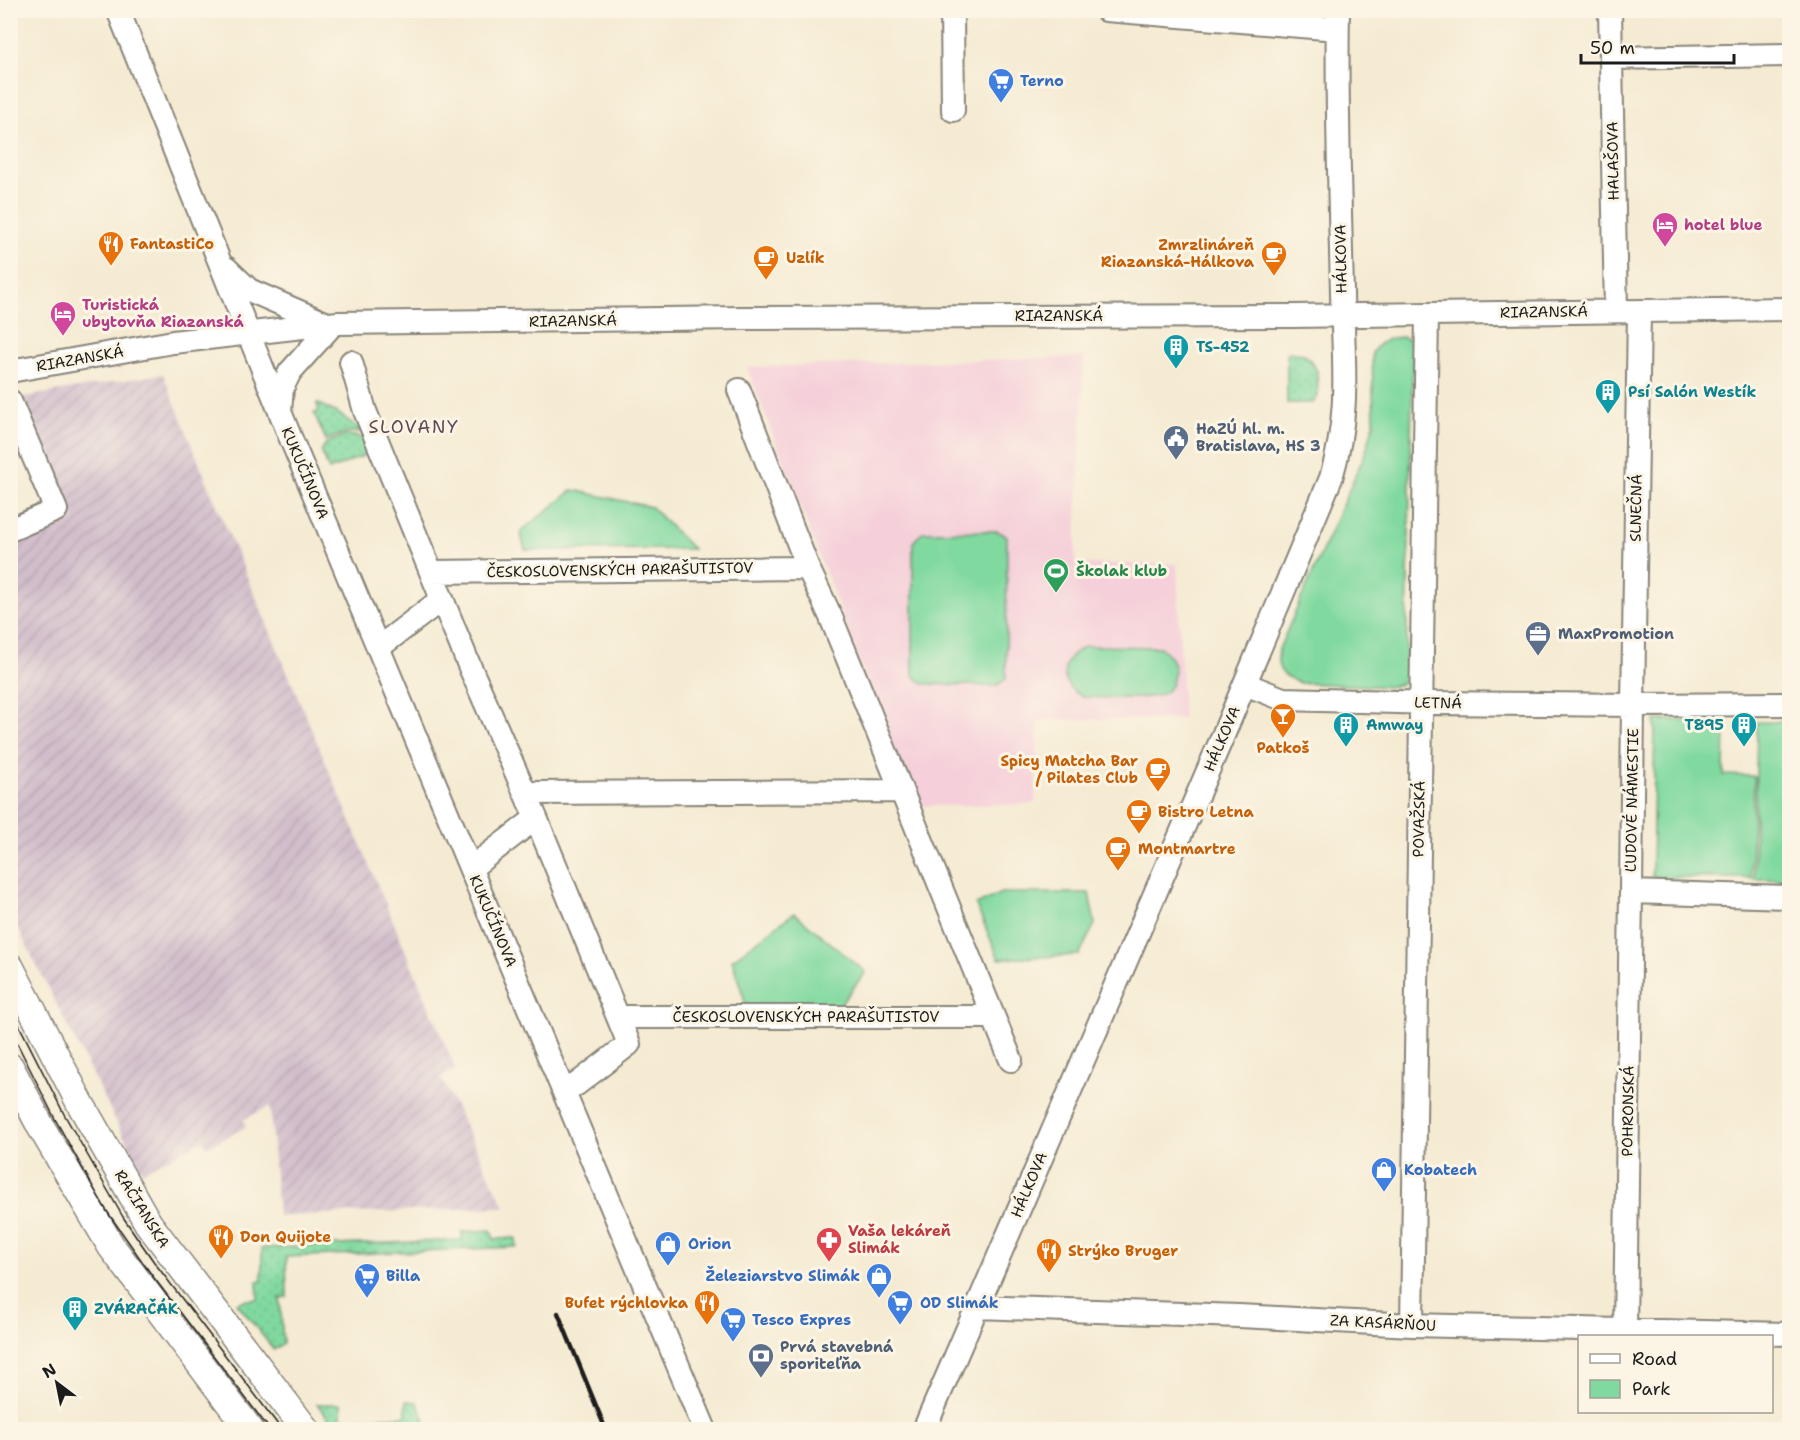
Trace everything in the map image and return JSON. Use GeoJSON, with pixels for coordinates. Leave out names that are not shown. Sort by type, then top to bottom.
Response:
{"type":"FeatureCollection","features":[{"type":"Feature","properties":{"kind":"main road","name":"RAČIANSKA"},"geometry":{"type":"LineString","coordinates":[[10,967],[80,1103],[148,1223],[306,1430]]}},
{"type":"Feature","properties":{"kind":"main road"},"geometry":{"type":"LineString","coordinates":[[10,1067],[40,1127],[111,1246],[250,1430]]}},
{"type":"Feature","properties":{"kind":"street","name":"KUKUČÍNOVA"},"geometry":{"type":"LineString","coordinates":[[118,10],[280,412],[705,1430]]}},
{"type":"Feature","properties":{"kind":"street"},"geometry":{"type":"LineString","coordinates":[[952,10],[953,110]]}},
{"type":"Feature","properties":{"kind":"street"},"geometry":{"type":"LineString","coordinates":[[1106,10],[1337,20]]}},
{"type":"Feature","properties":{"kind":"street","name":"HALAŠOVA"},"geometry":{"type":"LineString","coordinates":[[1610,10],[1616,311]]}},
{"type":"Feature","properties":{"kind":"street","name":"HÁLKOVA"},"geometry":{"type":"LineString","coordinates":[[924,1430],[1323,501],[1336,462],[1343,422],[1346,384],[1342,314],[1337,20]]}},
{"type":"Feature","properties":{"kind":"street"},"geometry":{"type":"LineString","coordinates":[[1611,58],[1790,55]]}},
{"type":"Feature","properties":{"kind":"street","name":"RIAZANSKÁ"},"geometry":{"type":"LineString","coordinates":[[217,258],[238,282],[249,290],[330,324]]}},
{"type":"Feature","properties":{"kind":"street","name":"RIAZANSKÁ"},"geometry":{"type":"LineString","coordinates":[[10,371],[173,342],[330,324],[1790,309]]}},
{"type":"Feature","properties":{"kind":"street","name":"SLNEČNÁ"},"geometry":{"type":"LineString","coordinates":[[1633,705],[1639,311]]}},
{"type":"Feature","properties":{"kind":"street","name":"POVAŽSKÁ"},"geometry":{"type":"LineString","coordinates":[[1412,1325],[1427,314]]}},
{"type":"Feature","properties":{"kind":"street","name":"KUKUČÍNOVA"},"geometry":{"type":"LineString","coordinates":[[280,412],[281,394],[288,376],[330,324]]}},
{"type":"Feature","properties":{"kind":"street"},"geometry":{"type":"LineString","coordinates":[[351,362],[365,411],[469,664],[531,804],[628,1044],[578,1084],[564,1091]]}},
{"type":"Feature","properties":{"kind":"street"},"geometry":{"type":"LineString","coordinates":[[740,390],[808,568],[830,615],[1011,1060]]}},
{"type":"Feature","properties":{"kind":"street"},"geometry":{"type":"LineString","coordinates":[[10,401],[56,510],[10,530]]}},
{"type":"Feature","properties":{"kind":"street","name":"ČESKOSLOVENSKÝCH PARAŠUTISTOV"},"geometry":{"type":"LineString","coordinates":[[431,572],[808,568]]}},
{"type":"Feature","properties":{"kind":"street"},"geometry":{"type":"LineString","coordinates":[[378,648],[442,599]]}},
{"type":"Feature","properties":{"kind":"street","name":"LETNÁ"},"geometry":{"type":"LineString","coordinates":[[1245,684],[1283,699],[1633,705]]}},
{"type":"Feature","properties":{"kind":"street"},"geometry":{"type":"LineString","coordinates":[[1633,705],[1790,704]]}},
{"type":"Feature","properties":{"kind":"street","name":"ĽUDOVÉ NÁMESTIE"},"geometry":{"type":"LineString","coordinates":[[1633,705],[1630,892],[1790,897]]}},
{"type":"Feature","properties":{"kind":"street"},"geometry":{"type":"LineString","coordinates":[[471,868],[531,804],[901,790]]}},
{"type":"Feature","properties":{"kind":"street","name":"POHRONSKÁ"},"geometry":{"type":"LineString","coordinates":[[1625,1331],[1630,892]]}},
{"type":"Feature","properties":{"kind":"street","name":"ČESKOSLOVENSKÝCH PARAŠUTISTOV"},"geometry":{"type":"LineString","coordinates":[[619,1019],[995,1021]]}},
{"type":"Feature","properties":{"kind":"street","name":"ZA KASÁRŇOU"},"geometry":{"type":"LineString","coordinates":[[977,1307],[1239,1316],[1412,1325],[1790,1334]]}},
{"type":"Feature","properties":{"kind":"shaded area"},"geometry":{"type":"Polygon","coordinates":[[[1084,357],[1075,564],[1177,564],[1183,719],[1038,720],[1035,804],[915,806],[747,367],[1084,357]]]}},
{"type":"Feature","properties":{"kind":"shaded area"},"geometry":{"type":"Polygon","coordinates":[[[163,374],[456,1070],[441,1077],[505,1207],[278,1216],[270,1106],[243,1120],[246,1127],[207,1147],[203,1140],[142,1172],[11,915],[11,547],[74,519],[23,397],[163,374]]]}},
{"type":"Feature","properties":{"kind":"green space"},"geometry":{"type":"Polygon","coordinates":[[[1403,337],[1409,339],[1413,348],[1406,674],[1401,684],[1394,687],[1301,683],[1281,672],[1278,662],[1279,649],[1366,451],[1374,423],[1372,353],[1378,345],[1385,341],[1403,337]]]}},
{"type":"Feature","properties":{"kind":"green space"},"geometry":{"type":"Polygon","coordinates":[[[1287,352],[1304,354],[1317,371],[1318,396],[1313,403],[1287,403],[1287,352]]]}},
{"type":"Feature","properties":{"kind":"green space"},"geometry":{"type":"Polygon","coordinates":[[[317,403],[339,414],[364,432],[348,432],[326,440],[314,413],[317,413],[319,408],[317,403]]]}},
{"type":"Feature","properties":{"kind":"green space"},"geometry":{"type":"Polygon","coordinates":[[[347,435],[369,438],[373,452],[329,470],[321,451],[326,443],[347,435]]]}},
{"type":"Feature","properties":{"kind":"green space"},"geometry":{"type":"Polygon","coordinates":[[[573,490],[651,507],[693,549],[525,550],[520,532],[573,490]]]}},
{"type":"Feature","properties":{"kind":"green space"},"geometry":{"type":"Polygon","coordinates":[[[997,531],[1007,536],[1006,679],[996,686],[923,684],[913,675],[913,542],[923,532],[997,531]]]}},
{"type":"Feature","properties":{"kind":"green space"},"geometry":{"type":"Polygon","coordinates":[[[1086,646],[1160,647],[1173,662],[1173,681],[1167,691],[1151,697],[1083,697],[1068,685],[1065,671],[1071,657],[1086,646]]]}},
{"type":"Feature","properties":{"kind":"green space"},"geometry":{"type":"Polygon","coordinates":[[[1655,720],[1725,721],[1724,775],[1754,776],[1751,878],[1652,877],[1655,720]]]}},
{"type":"Feature","properties":{"kind":"green space"},"geometry":{"type":"Polygon","coordinates":[[[1757,722],[1789,722],[1789,880],[1754,879],[1757,722]]]}},
{"type":"Feature","properties":{"kind":"green space"},"geometry":{"type":"Polygon","coordinates":[[[1001,893],[1089,893],[1095,924],[1079,955],[999,959],[976,905],[1001,893]]]}},
{"type":"Feature","properties":{"kind":"green space"},"geometry":{"type":"Polygon","coordinates":[[[794,913],[866,972],[835,1011],[748,1011],[732,960],[794,913]]]}},
{"type":"Feature","properties":{"kind":"green space"},"geometry":{"type":"Polygon","coordinates":[[[491,1230],[494,1239],[516,1238],[517,1247],[286,1257],[287,1297],[280,1298],[283,1343],[274,1350],[237,1303],[258,1299],[257,1281],[262,1281],[262,1248],[462,1240],[462,1232],[491,1230]]]}},
{"type":"Feature","properties":{"kind":"green space"},"geometry":{"type":"Polygon","coordinates":[[[406,1401],[417,1402],[425,1420],[419,1429],[337,1429],[317,1404],[341,1404],[341,1419],[406,1416],[406,1401]]]}},
{"type":"Feature","properties":{"kind":"tram line"},"geometry":{"type":"LineString","coordinates":[[10,1007],[64,1114],[123,1217],[154,1262],[282,1430]]}},
{"type":"Feature","properties":{"kind":"tram line"},"geometry":{"type":"LineString","coordinates":[[10,1029],[55,1119],[106,1210],[151,1274],[270,1430]]}},
{"type":"Feature","properties":{"kind":"railway"},"geometry":{"type":"LineString","coordinates":[[558,1313],[606,1430]]}},
{"type":"Feature","properties":{"kind":"place","name":"Terno"},"geometry":{"type":"Point","coordinates":[1001,104]}},
{"type":"Feature","properties":{"kind":"place","name":"hotel blue"},"geometry":{"type":"Point","coordinates":[1665,248]}},
{"type":"Feature","properties":{"kind":"place","name":"FantastiCo"},"geometry":{"type":"Point","coordinates":[111,267]}},
{"type":"Feature","properties":{"kind":"place","name":"Zmrzlináreň Riazanská-Hálkova"},"geometry":{"type":"Point","coordinates":[1274,277]}},
{"type":"Feature","properties":{"kind":"place","name":"Uzlík"},"geometry":{"type":"Point","coordinates":[766,281]}},
{"type":"Feature","properties":{"kind":"place","name":"Turistická ubytovňa Riazanská"},"geometry":{"type":"Point","coordinates":[63,337]}},
{"type":"Feature","properties":{"kind":"place","name":"TS-452"},"geometry":{"type":"Point","coordinates":[1176,370]}},
{"type":"Feature","properties":{"kind":"place","name":"Psí Salón Westík"},"geometry":{"type":"Point","coordinates":[1608,415]}},
{"type":"Feature","properties":{"kind":"place","name":"HaZÚ hl. m. Bratislava, HS 3"},"geometry":{"type":"Point","coordinates":[1176,461]}},
{"type":"Feature","properties":{"kind":"place","name":"Školak klub"},"geometry":{"type":"Point","coordinates":[1056,594]}},
{"type":"Feature","properties":{"kind":"place","name":"MaxPromotion"},"geometry":{"type":"Point","coordinates":[1538,657]}},
{"type":"Feature","properties":{"kind":"place","name":"Patkoš"},"geometry":{"type":"Point","coordinates":[1283,739]}},
{"type":"Feature","properties":{"kind":"place","name":"Amway"},"geometry":{"type":"Point","coordinates":[1346,748]}},
{"type":"Feature","properties":{"kind":"place","name":"T895"},"geometry":{"type":"Point","coordinates":[1744,748]}},
{"type":"Feature","properties":{"kind":"place","name":"Spicy Matcha Bar / Pilates Club"},"geometry":{"type":"Point","coordinates":[1158,793]}},
{"type":"Feature","properties":{"kind":"place","name":"Bistro Letna"},"geometry":{"type":"Point","coordinates":[1139,835]}},
{"type":"Feature","properties":{"kind":"place","name":"Montmartre"},"geometry":{"type":"Point","coordinates":[1118,872]}},
{"type":"Feature","properties":{"kind":"place","name":"Kobatech"},"geometry":{"type":"Point","coordinates":[1384,1193]}},
{"type":"Feature","properties":{"kind":"place","name":"Don Quijote"},"geometry":{"type":"Point","coordinates":[221,1260]}},
{"type":"Feature","properties":{"kind":"place","name":"Vaša lekáreň Slimák"},"geometry":{"type":"Point","coordinates":[829,1263]}},
{"type":"Feature","properties":{"kind":"place","name":"Orion"},"geometry":{"type":"Point","coordinates":[668,1267]}},
{"type":"Feature","properties":{"kind":"place","name":"Strýko Bruger"},"geometry":{"type":"Point","coordinates":[1049,1274]}},
{"type":"Feature","properties":{"kind":"place","name":"Billa"},"geometry":{"type":"Point","coordinates":[367,1299]}},
{"type":"Feature","properties":{"kind":"place","name":"Železiarstvo Slimák"},"geometry":{"type":"Point","coordinates":[879,1299]}},
{"type":"Feature","properties":{"kind":"place","name":"Bufet rýchlovka"},"geometry":{"type":"Point","coordinates":[707,1326]}},
{"type":"Feature","properties":{"kind":"place","name":"OD Slimák"},"geometry":{"type":"Point","coordinates":[900,1326]}},
{"type":"Feature","properties":{"kind":"place","name":"ZVÁRAČÁK"},"geometry":{"type":"Point","coordinates":[75,1332]}},
{"type":"Feature","properties":{"kind":"place","name":"Tesco Expres"},"geometry":{"type":"Point","coordinates":[733,1343]}},
{"type":"Feature","properties":{"kind":"place","name":"Prvá stavebná sporiteľňa"},"geometry":{"type":"Point","coordinates":[761,1379]}},
{"type":"Feature","properties":{"kind":"district","name":"SLOVANY"},"geometry":{"type":"Point","coordinates":[414,427]}}]}
